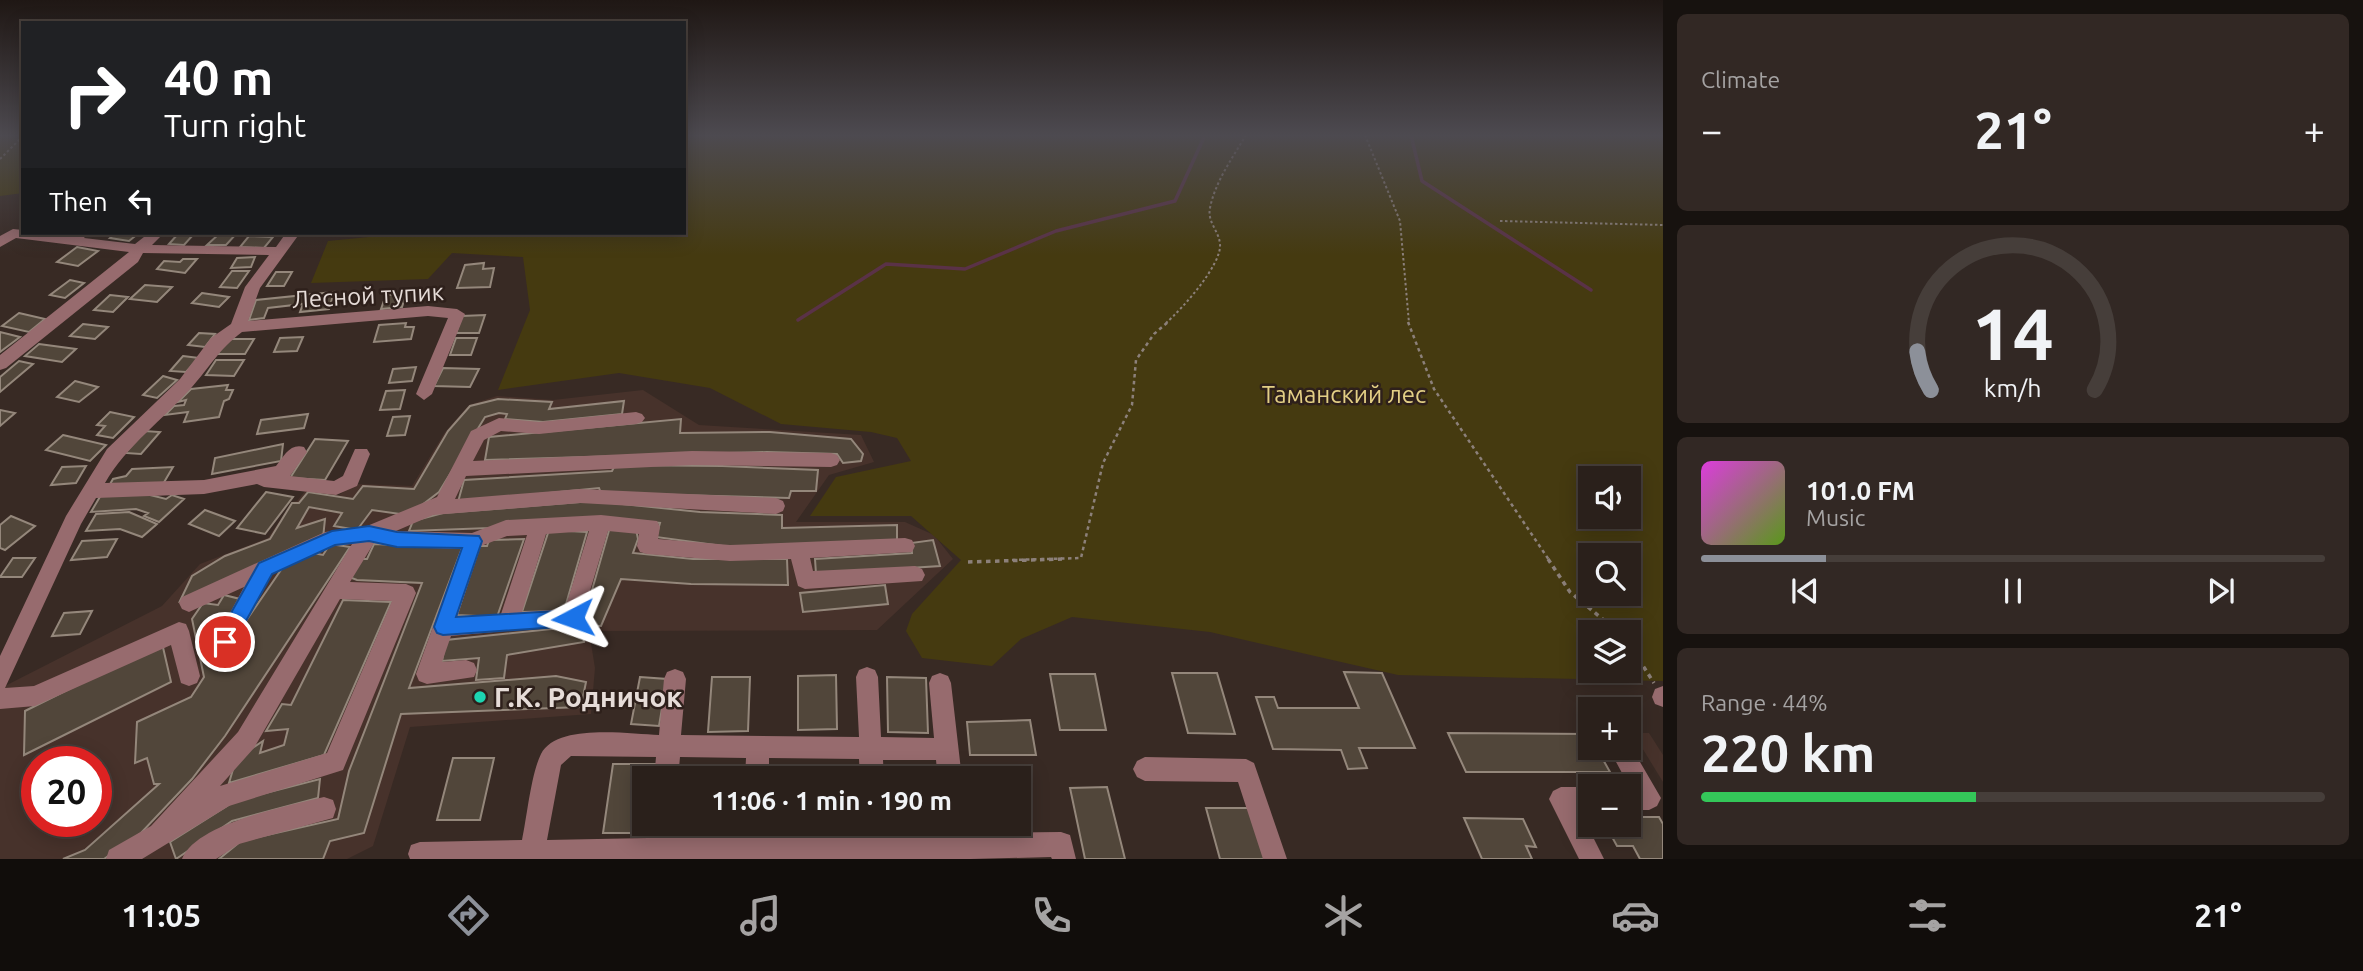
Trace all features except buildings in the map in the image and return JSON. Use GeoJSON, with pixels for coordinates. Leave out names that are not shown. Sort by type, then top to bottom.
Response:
{"type":"FeatureCollection","features":[{"type":"Feature","properties":{"kind":"street"},"geometry":{"type":"LineString","coordinates":[[0,243],[13,233],[21,234]]}},
{"type":"Feature","properties":{"kind":"street"},"geometry":{"type":"LineString","coordinates":[[45,235],[77,237],[138,249],[280,251]]}},
{"type":"Feature","properties":{"kind":"street"},"geometry":{"type":"LineString","coordinates":[[0,364],[133,258],[138,249],[155,235]]}},
{"type":"Feature","properties":{"kind":"street"},"geometry":{"type":"LineString","coordinates":[[0,680],[73,521],[113,454],[186,383],[217,342],[238,327],[253,287],[292,235]]}},
{"type":"Feature","properties":{"kind":"street","name":"Лесной тупик"},"geometry":{"type":"LineString","coordinates":[[238,327],[428,311],[457,314],[424,394]]}},
{"type":"Feature","properties":{"kind":"street"},"geometry":{"type":"LineString","coordinates":[[159,835],[246,740],[369,534],[444,502],[477,436],[499,424],[538,428],[636,418]]}},
{"type":"Feature","properties":{"kind":"street"},"geometry":{"type":"LineString","coordinates":[[91,492],[204,487],[282,472],[298,452]]}},
{"type":"Feature","properties":{"kind":"street"},"geometry":{"type":"LineString","coordinates":[[250,478],[336,488],[350,481],[361,454]]}},
{"type":"Feature","properties":{"kind":"street"},"geometry":{"type":"LineString","coordinates":[[461,469],[762,456],[831,460]]}},
{"type":"Feature","properties":{"kind":"street"},"geometry":{"type":"LineString","coordinates":[[429,509],[580,496],[776,506]]}},
{"type":"Feature","properties":{"kind":"street"},"geometry":{"type":"LineString","coordinates":[[443,627],[573,618],[601,523]]}},
{"type":"Feature","properties":{"kind":"street"},"geometry":{"type":"LineString","coordinates":[[189,603],[332,538],[369,534],[397,539],[473,541],[506,528],[601,523],[650,527],[647,546],[730,552],[905,547]]}},
{"type":"Feature","properties":{"kind":"street"},"geometry":{"type":"LineString","coordinates":[[509,622],[539,526]]}},
{"type":"Feature","properties":{"kind":"street"},"geometry":{"type":"LineString","coordinates":[[466,670],[427,674],[473,541]]}},
{"type":"Feature","properties":{"kind":"street"},"geometry":{"type":"LineString","coordinates":[[799,550],[805,580],[915,575]]}},
{"type":"Feature","properties":{"kind":"street"},"geometry":{"type":"LineString","coordinates":[[225,642],[265,569]]}},
{"type":"Feature","properties":{"kind":"street"},"geometry":{"type":"LineString","coordinates":[[118,859],[224,796],[335,762],[407,593],[334,590]]}},
{"type":"Feature","properties":{"kind":"street"},"geometry":{"type":"LineString","coordinates":[[0,699],[36,696],[179,631],[189,676]]}},
{"type":"Feature","properties":{"kind":"street"},"geometry":{"type":"LineString","coordinates":[[867,677],[872,766]]}},
{"type":"Feature","properties":{"kind":"street"},"geometry":{"type":"LineString","coordinates":[[667,766],[676,679]]}},
{"type":"Feature","properties":{"kind":"street"},"geometry":{"type":"LineString","coordinates":[[940,683],[949,766]]}},
{"type":"Feature","properties":{"kind":"street"},"geometry":{"type":"LineString","coordinates":[[532,855],[550,760],[558,750],[570,744],[947,749]]}},
{"type":"Feature","properties":{"kind":"street"},"geometry":{"type":"LineString","coordinates":[[757,766],[758,746]]}},
{"type":"Feature","properties":{"kind":"street"},"geometry":{"type":"LineString","coordinates":[[1145,769],[1246,771],[1275,859]]}},
{"type":"Feature","properties":{"kind":"street"},"geometry":{"type":"LineString","coordinates":[[1641,784],[1649,798],[1641,798]]}},
{"type":"Feature","properties":{"kind":"street"},"geometry":{"type":"LineString","coordinates":[[1578,799],[1561,799],[1578,832]]}},
{"type":"Feature","properties":{"kind":"street"},"geometry":{"type":"LineString","coordinates":[[194,859],[234,833],[324,809]]}},
{"type":"Feature","properties":{"kind":"street"},"geometry":{"type":"LineString","coordinates":[[421,853],[532,855],[756,836],[877,843],[958,843],[1063,852]]}},
{"type":"Feature","properties":{"kind":"street"},"geometry":{"type":"LineString","coordinates":[[1581,837],[1592,859]]}},
{"type":"Feature","properties":{"kind":"path"},"geometry":{"type":"LineString","coordinates":[[968,562],[1081,558],[1103,463],[1132,405],[1136,359],[1154,334],[1177,313],[1216,262],[1220,244],[1209,217],[1210,206],[1223,175]]}},
{"type":"Feature","properties":{"kind":"path"},"geometry":{"type":"LineString","coordinates":[[1381,175],[1400,221],[1408,322],[1434,389],[1570,592],[1604,620]]}},
{"type":"Feature","properties":{"kind":"path"},"geometry":{"type":"LineString","coordinates":[[1500,221],[1663,225]]}},
{"type":"Feature","properties":{"kind":"path"},"geometry":{"type":"LineString","coordinates":[[1641,662],[1663,696]]}},
{"type":"Feature","properties":{"kind":"shaded area","name":"Г.К. Родничок"},"geometry":{"type":"Polygon","coordinates":[[[643,390],[699,425],[861,435],[874,462],[829,475],[796,522],[905,522],[934,535],[953,559],[877,630],[589,631],[595,668],[591,714],[410,727],[373,846],[347,859],[0,859],[0,691],[3,687],[162,606],[200,564],[268,538],[292,502],[297,501],[306,490],[339,495],[356,484],[412,486],[445,432],[469,405],[497,396],[553,400],[643,390]]]}},
{"type":"Feature","properties":{"kind":"shaded area"},"geometry":{"type":"Polygon","coordinates":[[[1641,733],[1649,733],[1663,755],[1663,782],[1641,746],[1641,733]]]}},
{"type":"Feature","properties":{"kind":"green space"},"geometry":{"type":"Polygon","coordinates":[[[0,175],[21,175],[21,193],[0,196],[0,175]]]}},
{"type":"Feature","properties":{"kind":"green space","name":"Таманский лес"},"geometry":{"type":"Polygon","coordinates":[[[686,175],[1663,175],[1663,681],[1641,681],[1641,620],[1578,620],[1578,679],[1398,675],[1210,632],[1072,617],[1021,639],[992,666],[922,658],[906,631],[912,614],[961,560],[911,516],[810,516],[836,477],[911,461],[897,438],[871,432],[781,424],[710,388],[619,373],[498,390],[530,310],[523,257],[452,253],[428,279],[311,283],[328,241],[370,235],[686,235],[686,175]]]}},
{"type":"Feature","properties":{"kind":"waterway"},"geometry":{"type":"LineString","coordinates":[[798,320],[886,264],[965,269],[1056,231],[1175,201],[1187,175]]}},
{"type":"Feature","properties":{"kind":"waterway"},"geometry":{"type":"LineString","coordinates":[[1421,175],[1422,181],[1591,290]]}},
{"type":"Feature","properties":{"kind":"place","name":"Г.К. Родничок"},"geometry":{"type":"Point","coordinates":[480,697]}},
{"type":"Feature","properties":{"kind":"route"},"geometry":{"type":"LineString","coordinates":[[225,642],[265,569],[332,538],[369,534],[397,539],[473,541],[443,627],[573,618]]}}]}
